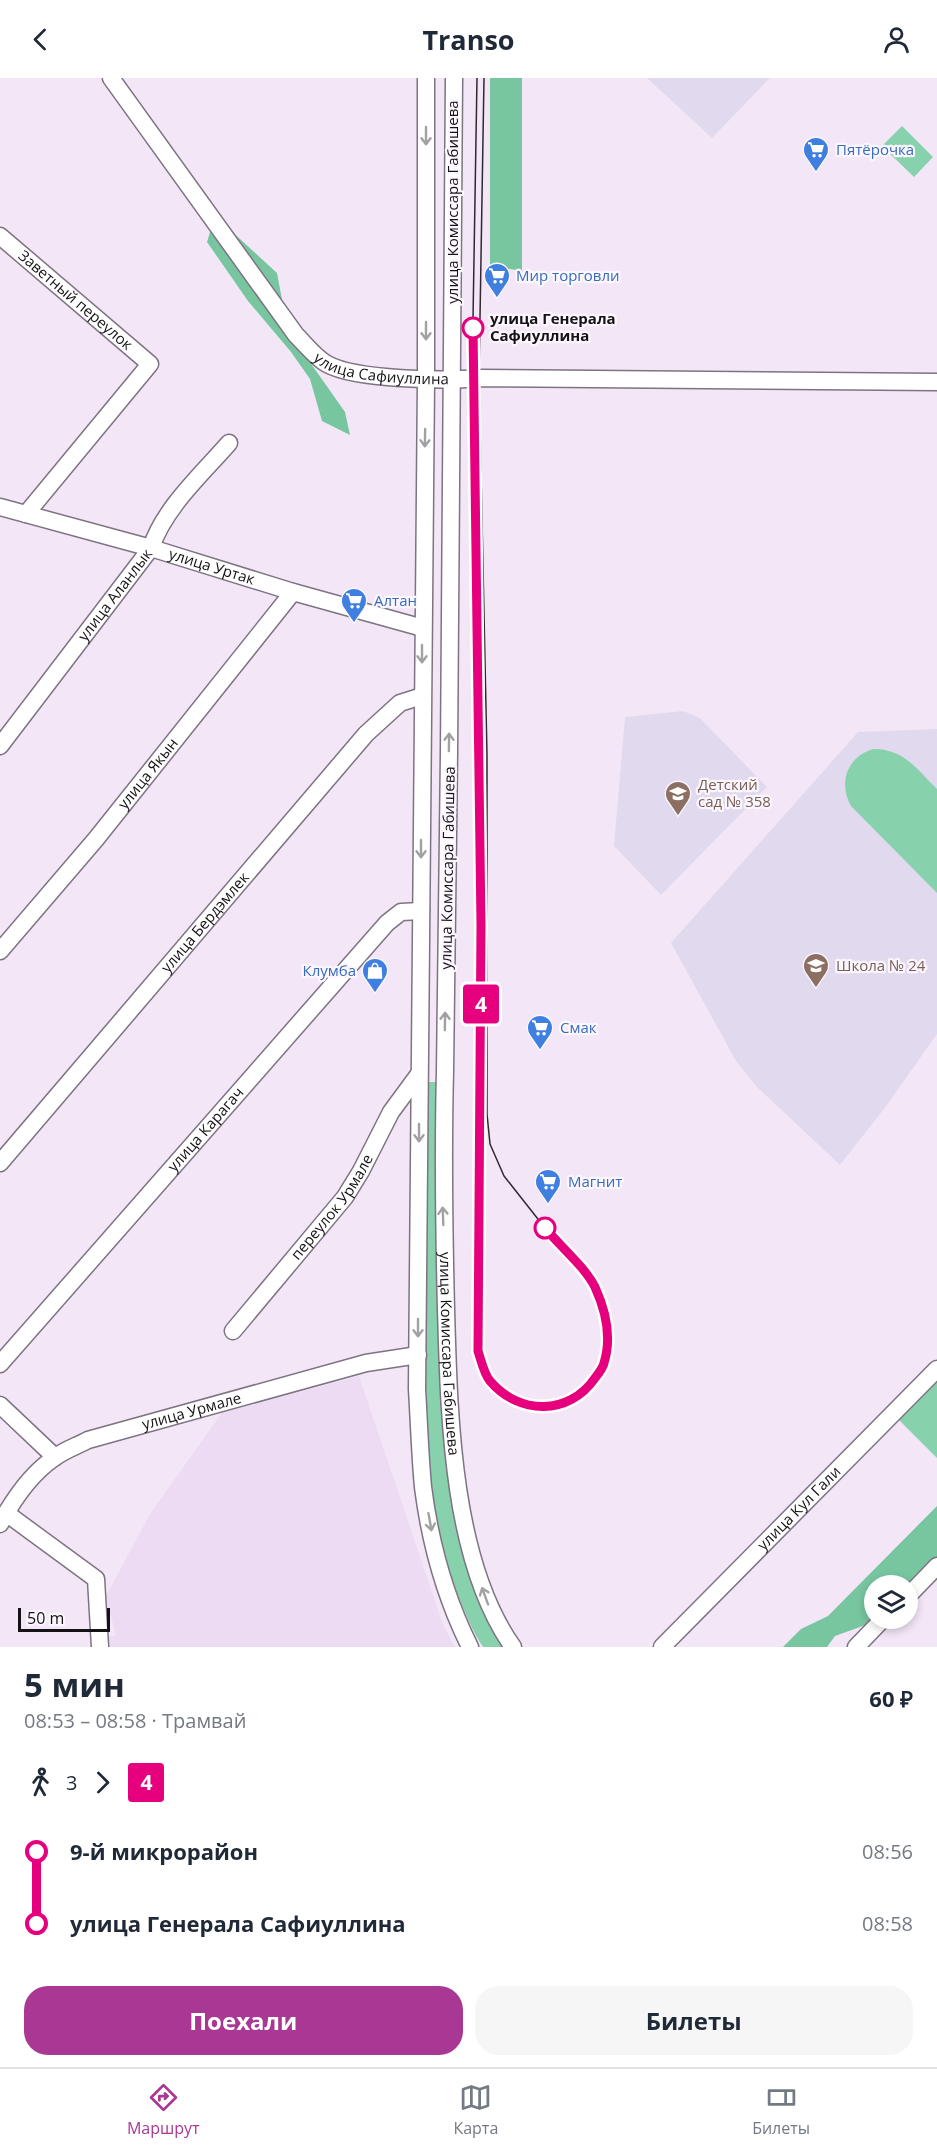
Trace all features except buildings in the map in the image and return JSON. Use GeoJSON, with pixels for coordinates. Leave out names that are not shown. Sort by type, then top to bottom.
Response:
{"type":"FeatureCollection","features":[{"type":"Feature","properties":{"kind":"street","name":"улица Сафиуллина"},"geometry":{"type":"LineString","coordinates":[[111,78],[296,335],[326,364],[354,372],[426,380],[453,378],[937,382]]}},
{"type":"Feature","properties":{"kind":"street","name":"улица Комиссара Габишева"},"geometry":{"type":"LineString","coordinates":[[426,78],[426,380],[417,1389],[423,1487],[432,1537],[457,1621],[470,1647]]}},
{"type":"Feature","properties":{"kind":"street","name":"улица Комиссара Габишева"},"geometry":{"type":"LineString","coordinates":[[454,78],[453,378],[443,1193],[448,1368],[457,1475],[475,1568],[488,1604],[513,1647]]}},
{"type":"Feature","properties":{"kind":"street","name":"Заветный переулок"},"geometry":{"type":"LineString","coordinates":[[0,236],[150,364],[26,514]]}},
{"type":"Feature","properties":{"kind":"street","name":"улица Аланлык"},"geometry":{"type":"LineString","coordinates":[[0,746],[151,548],[156,532],[165,517],[230,443]]}},
{"type":"Feature","properties":{"kind":"street","name":"улица Уртак"},"geometry":{"type":"LineString","coordinates":[[0,507],[151,548],[293,592],[423,628]]}},
{"type":"Feature","properties":{"kind":"street","name":"улица Якын"},"geometry":{"type":"LineString","coordinates":[[0,951],[96,839],[293,592]]}},
{"type":"Feature","properties":{"kind":"street","name":"улица Бердэмлек"},"geometry":{"type":"LineString","coordinates":[[0,1163],[366,734],[400,703],[422,696]]}},
{"type":"Feature","properties":{"kind":"street","name":"улица Карагач"},"geometry":{"type":"LineString","coordinates":[[0,1364],[387,923],[401,912],[421,911]]}},
{"type":"Feature","properties":{"kind":"street"},"geometry":{"type":"LineString","coordinates":[[420,1074],[445,1074]]}},
{"type":"Feature","properties":{"kind":"street","name":"переулок Урмале"},"geometry":{"type":"LineString","coordinates":[[233,1331],[345,1197],[392,1112],[420,1074]]}},
{"type":"Feature","properties":{"kind":"street","name":"улица Урмале"},"geometry":{"type":"LineString","coordinates":[[3,1518],[38,1471],[55,1457],[88,1440],[366,1363],[418,1355]]}},
{"type":"Feature","properties":{"kind":"street","name":"улица Кул Гали"},"geometry":{"type":"LineString","coordinates":[[662,1647],[937,1369]]}},
{"type":"Feature","properties":{"kind":"street"},"geometry":{"type":"LineString","coordinates":[[0,1406],[55,1457]]}},
{"type":"Feature","properties":{"kind":"street"},"geometry":{"type":"LineString","coordinates":[[3,1518],[96,1579],[100,1647]]}},
{"type":"Feature","properties":{"kind":"street"},"geometry":{"type":"LineString","coordinates":[[918,1586],[937,1566]]}},
{"type":"Feature","properties":{"kind":"street"},"geometry":{"type":"LineString","coordinates":[[856,1647],[874,1629]]}},
{"type":"Feature","properties":{"kind":"shaded area"},"geometry":{"type":"Polygon","coordinates":[[[647,78],[770,78],[712,138],[647,78]]]}},
{"type":"Feature","properties":{"kind":"shaded area","name":"Детский сад № 358"},"geometry":{"type":"Polygon","coordinates":[[[683,711],[700,718],[767,787],[661,895],[614,846],[625,717],[683,711]]]}},
{"type":"Feature","properties":{"kind":"shaded area","name":"Школа № 24"},"geometry":{"type":"Polygon","coordinates":[[[937,729],[937,1034],[887,1105],[840,1165],[757,1087],[736,1061],[671,943],[858,732],[937,729]]]}},
{"type":"Feature","properties":{"kind":"shaded area"},"geometry":{"type":"Polygon","coordinates":[[[359,1376],[443,1625],[455,1647],[104,1647],[104,1637],[116,1636],[106,1596],[150,1514],[222,1413],[359,1376]]]}},
{"type":"Feature","properties":{"kind":"green space"},"geometry":{"type":"Polygon","coordinates":[[[490,78],[522,78],[522,271],[490,266],[490,78]]]}},
{"type":"Feature","properties":{"kind":"green space"},"geometry":{"type":"Polygon","coordinates":[[[902,126],[933,157],[914,177],[882,146],[902,126]]]}},
{"type":"Feature","properties":{"kind":"green space"},"geometry":{"type":"Polygon","coordinates":[[[215,216],[277,273],[288,331],[345,412],[350,435],[322,421],[310,379],[291,352],[248,301],[207,242],[215,216]]]}},
{"type":"Feature","properties":{"kind":"green space"},"geometry":{"type":"Polygon","coordinates":[[[873,749],[894,752],[902,756],[937,789],[937,893],[851,806],[847,797],[845,780],[851,764],[873,749]]]}},
{"type":"Feature","properties":{"kind":"green space"},"geometry":{"type":"Polygon","coordinates":[[[424,1082],[438,1082],[441,1365],[446,1457],[454,1502],[508,1647],[483,1647],[476,1635],[459,1598],[445,1558],[435,1517],[424,1434],[422,1391],[424,1082]]]}},
{"type":"Feature","properties":{"kind":"green space"},"geometry":{"type":"Polygon","coordinates":[[[937,1369],[937,1458],[893,1414],[937,1369]]]}},
{"type":"Feature","properties":{"kind":"green space"},"geometry":{"type":"Polygon","coordinates":[[[937,1506],[937,1557],[918,1576],[869,1575],[937,1506]]]}},
{"type":"Feature","properties":{"kind":"green space"},"geometry":{"type":"Polygon","coordinates":[[[864,1580],[864,1626],[835,1636],[827,1647],[783,1647],[801,1629],[828,1616],[864,1580]]]}},
{"type":"Feature","properties":{"kind":"tram line"},"geometry":{"type":"LineString","coordinates":[[477,78],[472,379],[481,925],[478,1351],[488,1380],[507,1395],[529,1406],[549,1407],[571,1402],[589,1387],[604,1365],[608,1343],[605,1314],[594,1285],[504,1176],[490,1144],[487,1114],[487,755],[479,378],[484,78]]}},
{"type":"Feature","properties":{"kind":"tram line","name":"4"},"geometry":{"type":"LineString","coordinates":[[473,328],[481,925],[478,1351],[488,1380],[507,1395],[529,1406],[549,1407],[571,1402],[589,1387],[604,1365],[608,1343],[605,1314],[594,1285],[545,1228]]}},
{"type":"Feature","properties":{"kind":"place","name":"Пятёрочка"},"geometry":{"type":"Point","coordinates":[816,173]}},
{"type":"Feature","properties":{"kind":"place","name":"Мир торговли"},"geometry":{"type":"Point","coordinates":[497,299]}},
{"type":"Feature","properties":{"kind":"place","name":"улица Генерала Сафиуллина"},"geometry":{"type":"Point","coordinates":[473,328]}},
{"type":"Feature","properties":{"kind":"place","name":"Алтан"},"geometry":{"type":"Point","coordinates":[354,624]}},
{"type":"Feature","properties":{"kind":"place","name":"Детский сад № 358"},"geometry":{"type":"Point","coordinates":[678,817]}},
{"type":"Feature","properties":{"kind":"place","name":"Школа № 24"},"geometry":{"type":"Point","coordinates":[816,989]}},
{"type":"Feature","properties":{"kind":"place","name":"Клумба"},"geometry":{"type":"Point","coordinates":[375,994]}},
{"type":"Feature","properties":{"kind":"place","name":"Смак"},"geometry":{"type":"Point","coordinates":[540,1051]}},
{"type":"Feature","properties":{"kind":"place","name":"Магнит"},"geometry":{"type":"Point","coordinates":[548,1205]}}]}
